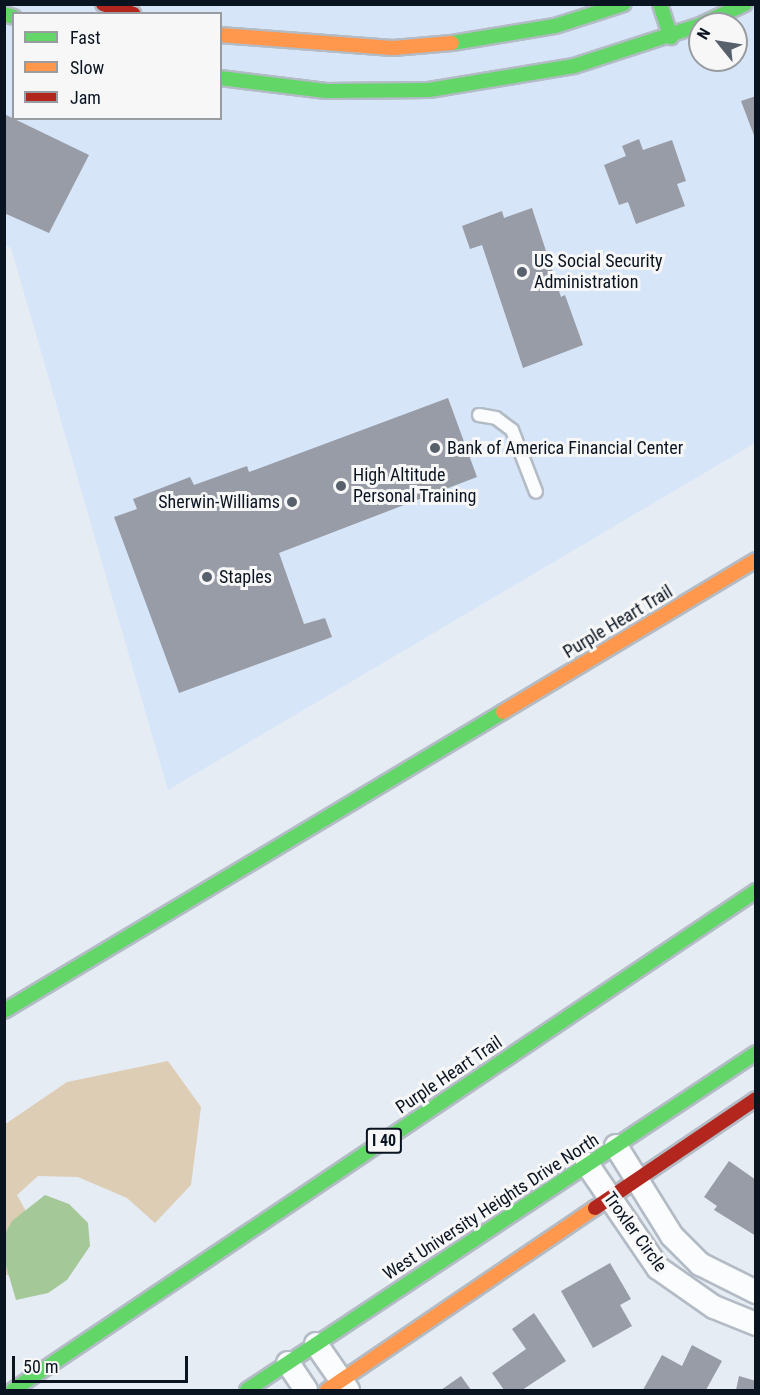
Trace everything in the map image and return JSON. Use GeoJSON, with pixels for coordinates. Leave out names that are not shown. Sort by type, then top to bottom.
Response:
{"type":"FeatureCollection","features":[{"type":"Feature","properties":{"kind":"main road"},"geometry":{"type":"LineString","coordinates":[[103,4],[127,12]]}},
{"type":"Feature","properties":{"kind":"main road"},"geometry":{"type":"LineString","coordinates":[[222,34],[393,48],[486,39],[555,26],[624,4]]}},
{"type":"Feature","properties":{"kind":"main road"},"geometry":{"type":"LineString","coordinates":[[660,4],[671,37]]}},
{"type":"Feature","properties":{"kind":"main road"},"geometry":{"type":"LineString","coordinates":[[727,12],[745,4]]}},
{"type":"Feature","properties":{"kind":"main road"},"geometry":{"type":"LineString","coordinates":[[222,78],[326,91],[429,90],[537,74],[671,37],[688,30]]}},
{"type":"Feature","properties":{"kind":"main road","name":"Purple Heart Trail"},"geometry":{"type":"LineString","coordinates":[[4,1011],[756,560]]}},
{"type":"Feature","properties":{"kind":"main road","name":"Purple Heart Trail"},"geometry":{"type":"LineString","coordinates":[[13,1390],[756,891]]}},
{"type":"Feature","properties":{"kind":"main road"},"geometry":{"type":"LineString","coordinates":[[652,959],[756,901]]}},
{"type":"Feature","properties":{"kind":"main road","name":"West University Heights Drive North"},"geometry":{"type":"LineString","coordinates":[[247,1390],[756,1053]]}},
{"type":"Feature","properties":{"kind":"main road"},"geometry":{"type":"LineString","coordinates":[[339,1387],[609,1198],[756,1100]]}},
{"type":"Feature","properties":{"kind":"street","name":"Troxler Circle"},"geometry":{"type":"LineString","coordinates":[[616,1146],[672,1236],[700,1264],[756,1292]]}},
{"type":"Feature","properties":{"kind":"street","name":"Troxler Circle"},"geometry":{"type":"LineString","coordinates":[[587,1164],[648,1254],[677,1284],[714,1307],[756,1323]]}},
{"type":"Feature","properties":{"kind":"street"},"geometry":{"type":"LineString","coordinates":[[316,1344],[339,1387]]}},
{"type":"Feature","properties":{"kind":"street"},"geometry":{"type":"LineString","coordinates":[[288,1363],[306,1390]]}},
{"type":"Feature","properties":{"kind":"lane"},"geometry":{"type":"LineString","coordinates":[[479,415],[496,418],[512,430],[536,492]]}},
{"type":"Feature","properties":{"kind":"shaded area"},"geometry":{"type":"Polygon","coordinates":[[[5,5],[755,5],[755,443],[168,790],[11,248],[5,245],[5,5]]]}},
{"type":"Feature","properties":{"kind":"shaded area"},"geometry":{"type":"Polygon","coordinates":[[[168,1061],[201,1107],[191,1185],[155,1223],[127,1198],[78,1177],[38,1176],[17,1195],[42,1240],[28,1286],[5,1274],[4,1125],[67,1082],[168,1061]]]}},
{"type":"Feature","properties":{"kind":"shaded area"},"geometry":{"type":"Polygon","coordinates":[[[45,1195],[69,1204],[88,1223],[90,1246],[67,1280],[48,1293],[16,1300],[5,1262],[5,1234],[12,1221],[45,1195]]]}},
{"type":"Feature","properties":{"kind":"building"},"geometry":{"type":"Polygon","coordinates":[[[756,96],[756,138],[755,138],[741,101],[756,96]]]}},
{"type":"Feature","properties":{"kind":"building"},"geometry":{"type":"Polygon","coordinates":[[[4,114],[12,120],[16,120],[89,155],[49,233],[4,213],[4,114]]]}},
{"type":"Feature","properties":{"kind":"building"},"geometry":{"type":"Polygon","coordinates":[[[639,139],[643,150],[672,140],[686,181],[677,184],[685,206],[636,224],[628,202],[619,205],[604,165],[626,156],[622,146],[639,139]]]}},
{"type":"Feature","properties":{"kind":"building","name":"US Social Security Administration"},"geometry":{"type":"Polygon","coordinates":[[[532,208],[561,297],[565,295],[583,345],[523,368],[482,245],[470,249],[462,226],[502,211],[504,218],[532,208]]]}},
{"type":"Feature","properties":{"kind":"building"},"geometry":{"type":"Polygon","coordinates":[[[448,398],[477,477],[279,553],[304,624],[325,618],[332,637],[179,693],[114,517],[137,509],[133,499],[190,477],[194,485],[247,466],[249,472],[448,398]]]}},
{"type":"Feature","properties":{"kind":"building"},"geometry":{"type":"Polygon","coordinates":[[[729,1161],[756,1180],[756,1236],[714,1210],[717,1206],[704,1197],[729,1161]]]}},
{"type":"Feature","properties":{"kind":"building"},"geometry":{"type":"Polygon","coordinates":[[[610,1263],[631,1299],[620,1305],[632,1326],[593,1348],[561,1291],[610,1263]]]}},
{"type":"Feature","properties":{"kind":"building"},"geometry":{"type":"Polygon","coordinates":[[[534,1313],[566,1361],[522,1390],[504,1390],[492,1373],[526,1349],[512,1329],[534,1313]]]}},
{"type":"Feature","properties":{"kind":"building"},"geometry":{"type":"Polygon","coordinates":[[[692,1345],[722,1361],[706,1390],[643,1390],[662,1355],[682,1366],[692,1345]]]}},
{"type":"Feature","properties":{"kind":"building"},"geometry":{"type":"Polygon","coordinates":[[[461,1376],[471,1390],[441,1390],[461,1376]]]}},
{"type":"Feature","properties":{"kind":"building"},"geometry":{"type":"Polygon","coordinates":[[[739,1376],[756,1381],[756,1390],[736,1390],[739,1376]]]}},
{"type":"Feature","properties":{"kind":"traffic: fast"},"geometry":{"type":"LineString","coordinates":[[452,43],[555,26],[624,4]]}},
{"type":"Feature","properties":{"kind":"traffic: fast"},"geometry":{"type":"LineString","coordinates":[[660,4],[671,37]]}},
{"type":"Feature","properties":{"kind":"traffic: fast"},"geometry":{"type":"LineString","coordinates":[[728,12],[745,4]]}},
{"type":"Feature","properties":{"kind":"traffic: fast"},"geometry":{"type":"LineString","coordinates":[[4,14],[12,16]]}},
{"type":"Feature","properties":{"kind":"traffic: fast"},"geometry":{"type":"LineString","coordinates":[[222,78],[326,91],[429,90],[574,66],[688,29]]}},
{"type":"Feature","properties":{"kind":"traffic: fast"},"geometry":{"type":"LineString","coordinates":[[4,1011],[503,712]]}},
{"type":"Feature","properties":{"kind":"traffic: fast"},"geometry":{"type":"LineString","coordinates":[[13,1390],[756,891]]}},
{"type":"Feature","properties":{"kind":"traffic: fast"},"geometry":{"type":"LineString","coordinates":[[247,1390],[756,1053]]}},
{"type":"Feature","properties":{"kind":"traffic: slow"},"geometry":{"type":"LineString","coordinates":[[222,35],[393,48],[452,43]]}},
{"type":"Feature","properties":{"kind":"traffic: slow"},"geometry":{"type":"LineString","coordinates":[[503,712],[756,560]]}},
{"type":"Feature","properties":{"kind":"traffic: slow"},"geometry":{"type":"LineString","coordinates":[[327,1390],[595,1208]]}},
{"type":"Feature","properties":{"kind":"traffic: jam"},"geometry":{"type":"LineString","coordinates":[[103,4],[127,12]]}},
{"type":"Feature","properties":{"kind":"traffic: jam"},"geometry":{"type":"LineString","coordinates":[[595,1208],[756,1099]]}},
{"type":"Feature","properties":{"kind":"place","name":"US Social Security Administration"},"geometry":{"type":"Point","coordinates":[522,272]}},
{"type":"Feature","properties":{"kind":"place","name":"Bank of America Financial Center"},"geometry":{"type":"Point","coordinates":[435,448]}},
{"type":"Feature","properties":{"kind":"place","name":"High Altitude Personal Training"},"geometry":{"type":"Point","coordinates":[341,486]}},
{"type":"Feature","properties":{"kind":"place","name":"Sherwin-Williams"},"geometry":{"type":"Point","coordinates":[292,502]}},
{"type":"Feature","properties":{"kind":"place","name":"Staples"},"geometry":{"type":"Point","coordinates":[207,577]}}]}
